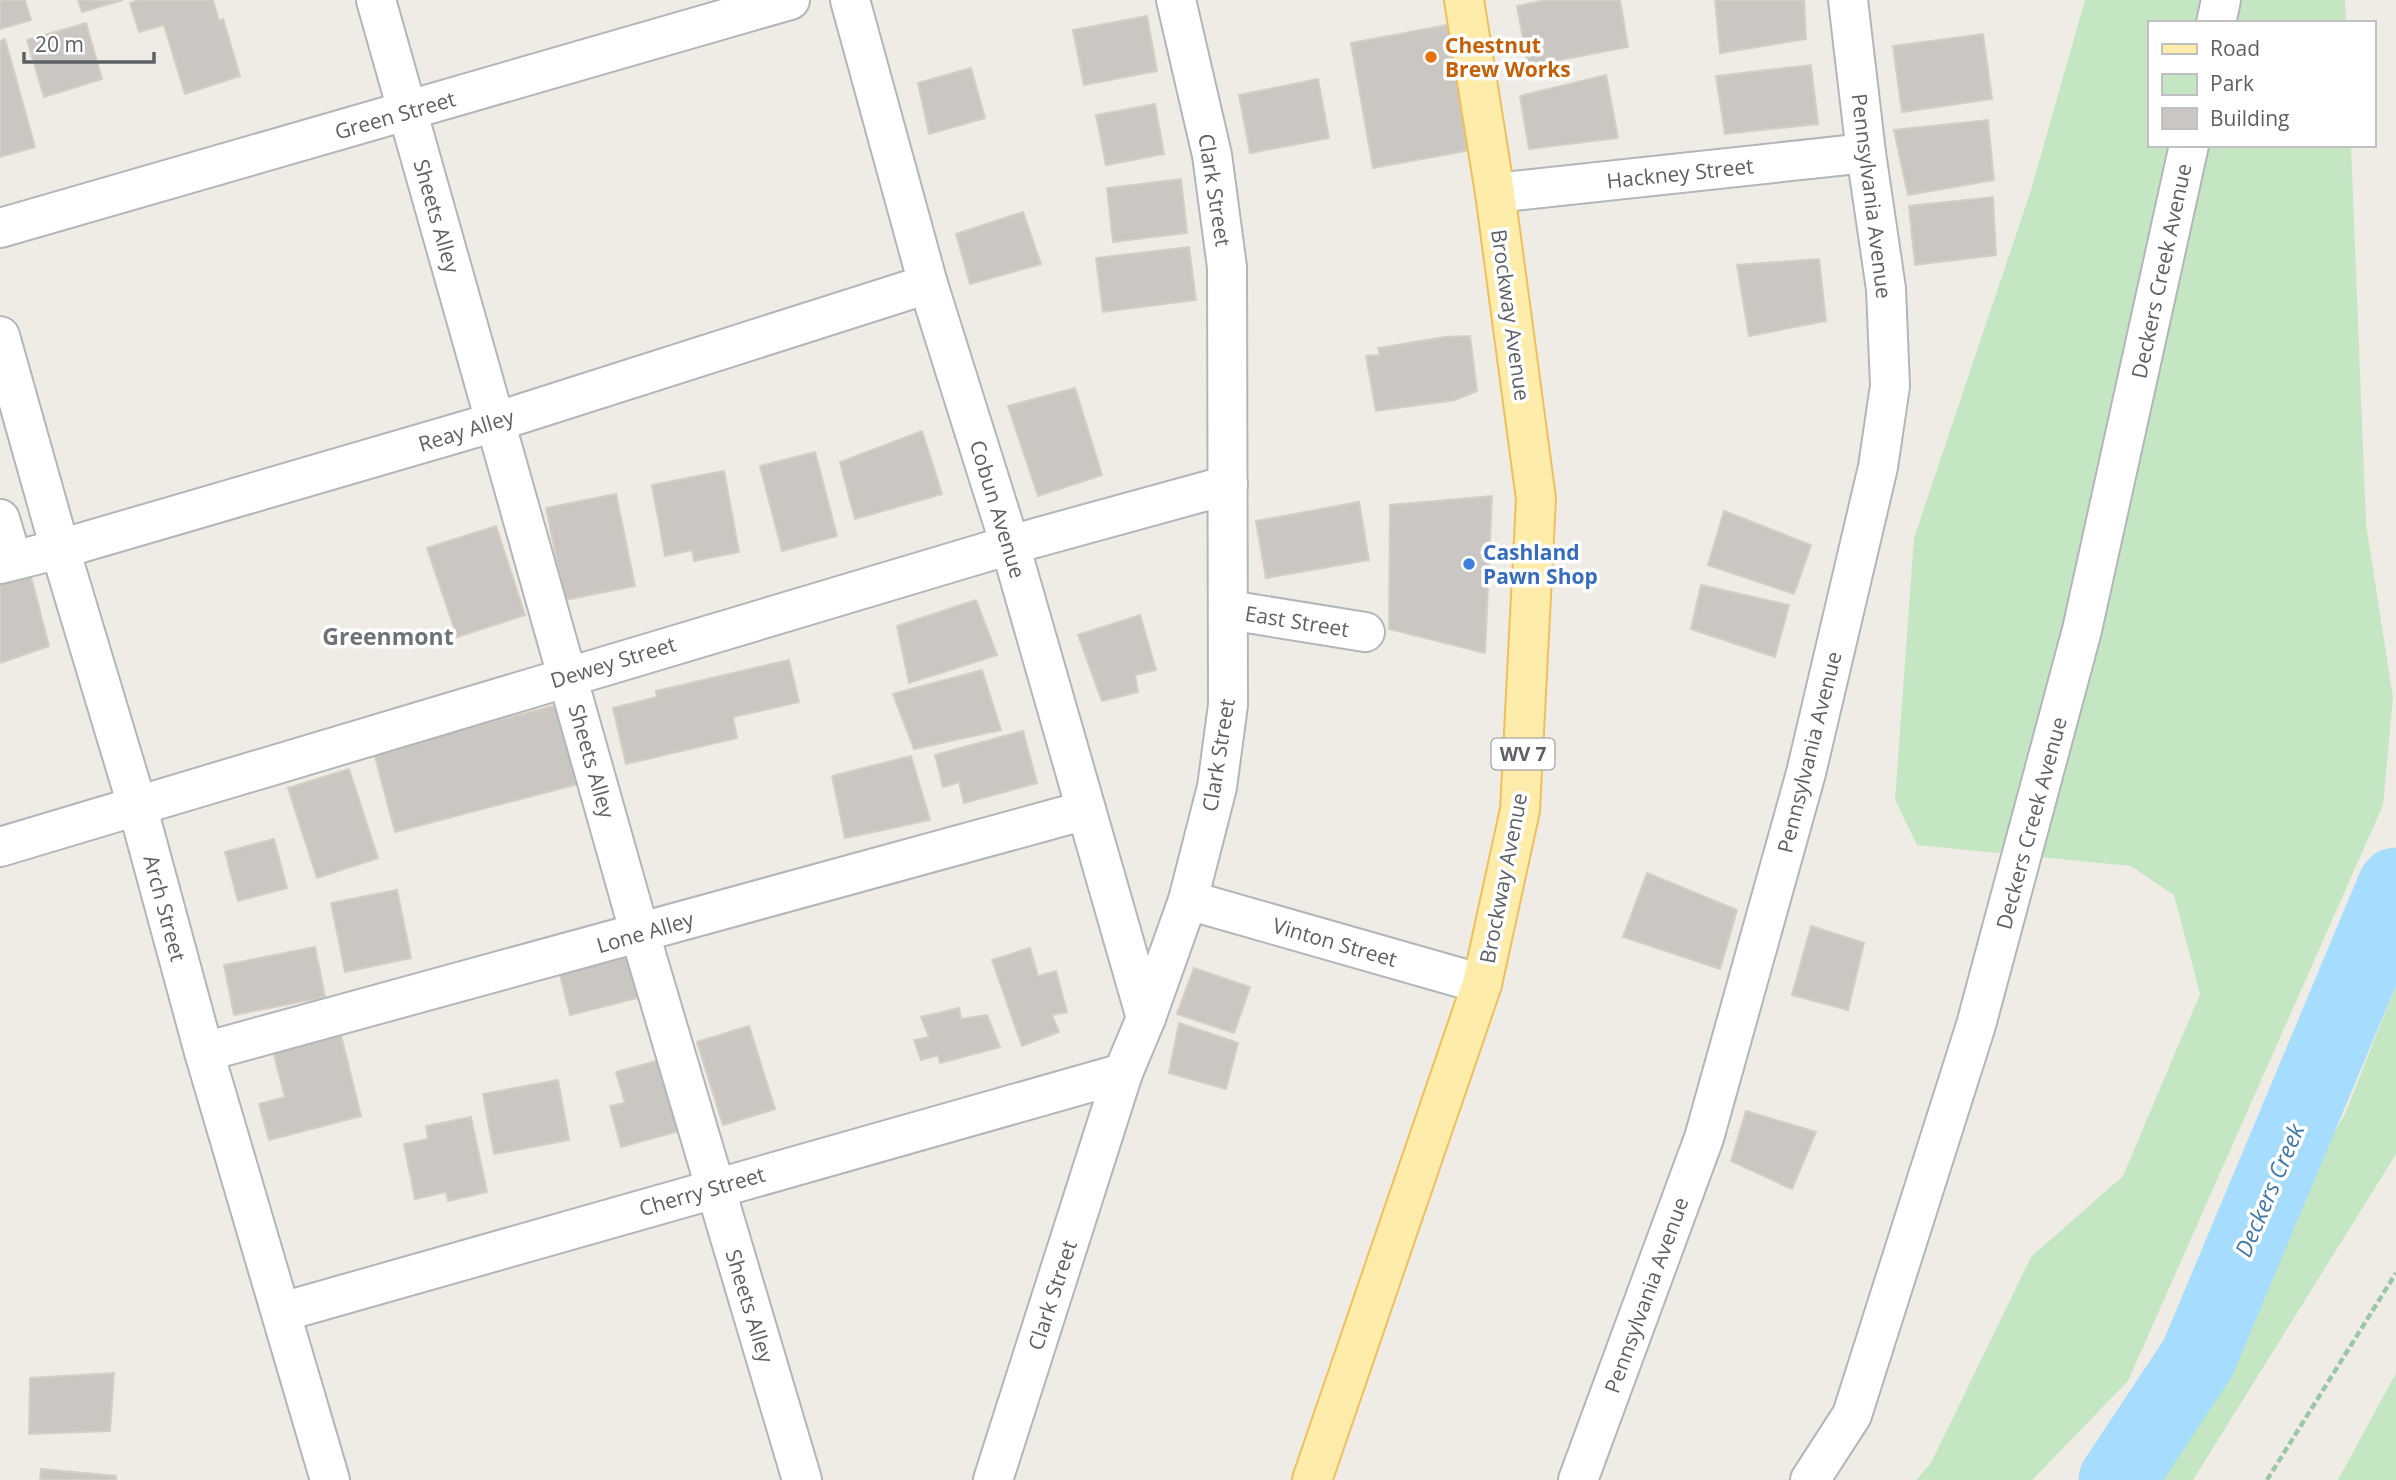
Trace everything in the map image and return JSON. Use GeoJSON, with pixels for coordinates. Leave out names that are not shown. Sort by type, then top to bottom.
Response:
{"type":"FeatureCollection","features":[{"type":"Feature","properties":{"kind":"main road","name":"Brockway Avenue"},"geometry":{"type":"LineString","coordinates":[[1312,1480],[1482,984],[1520,810],[1536,499],[1495,193],[1464,0]]}},
{"type":"Feature","properties":{"kind":"street","name":"Sheets Alley"},"geometry":{"type":"LineString","coordinates":[[376,0],[640,934],[802,1480]]}},
{"type":"Feature","properties":{"kind":"street","name":"Green Street"},"geometry":{"type":"LineString","coordinates":[[0,228],[790,0]]}},
{"type":"Feature","properties":{"kind":"street","name":"Cobun Avenue"},"geometry":{"type":"LineString","coordinates":[[850,0],[928,284],[1010,545],[1146,1018]]}},
{"type":"Feature","properties":{"kind":"street","name":"Clark Street"},"geometry":{"type":"LineString","coordinates":[[993,1480],[1123,1073],[1146,1018],[1188,900],[1216,787],[1228,705],[1227,267],[1212,155],[1176,0]]}},
{"type":"Feature","properties":{"kind":"street","name":"Pennsylvania Avenue"},"geometry":{"type":"LineString","coordinates":[[1578,1480],[1703,1138],[1806,773],[1878,467],[1891,386],[1886,289],[1848,0]]}},
{"type":"Feature","properties":{"kind":"street"},"geometry":{"type":"LineString","coordinates":[[2216,21],[2221,0]]}},
{"type":"Feature","properties":{"kind":"street","name":"Deckers Creek Avenue"},"geometry":{"type":"LineString","coordinates":[[1810,1480],[1852,1415],[1976,1025],[2082,630],[2189,147]]}},
{"type":"Feature","properties":{"kind":"street","name":"Hackney Street"},"geometry":{"type":"LineString","coordinates":[[1495,193],[1866,153]]}},
{"type":"Feature","properties":{"kind":"street","name":"Reay Alley"},"geometry":{"type":"LineString","coordinates":[[6,561],[60,549],[495,422],[928,284]]}},
{"type":"Feature","properties":{"kind":"street","name":"Arch Street"},"geometry":{"type":"LineString","coordinates":[[0,336],[60,549],[137,805],[204,1052],[330,1480]]}},
{"type":"Feature","properties":{"kind":"street","name":"Dewey Street"},"geometry":{"type":"LineString","coordinates":[[0,847],[568,675],[1010,545],[1228,485]]}},
{"type":"Feature","properties":{"kind":"street"},"geometry":{"type":"LineString","coordinates":[[0,519],[6,561]]}},
{"type":"Feature","properties":{"kind":"street","name":"East Street"},"geometry":{"type":"LineString","coordinates":[[1229,610],[1365,632]]}},
{"type":"Feature","properties":{"kind":"street","name":"Lone Alley"},"geometry":{"type":"LineString","coordinates":[[204,1052],[1086,810]]}},
{"type":"Feature","properties":{"kind":"street","name":"Vinton Street"},"geometry":{"type":"LineString","coordinates":[[1188,900],[1482,984]]}},
{"type":"Feature","properties":{"kind":"street","name":"Cherry Street"},"geometry":{"type":"LineString","coordinates":[[282,1312],[1123,1073]]}},
{"type":"Feature","properties":{"kind":"path"},"geometry":{"type":"LineString","coordinates":[[2267,1480],[2396,1273]]}},
{"type":"Feature","properties":{"kind":"green space"},"geometry":{"type":"Polygon","coordinates":[[[2085,0],[2345,0],[2346,21],[2148,21],[2148,147],[2351,147],[2366,524],[2393,698],[2383,805],[2128,1381],[2032,1480],[1916,1480],[1931,1463],[2031,1257],[2123,1176],[2200,994],[2174,895],[2131,866],[1917,845],[1895,800],[1914,538],[2031,190],[2085,0]]]}},
{"type":"Feature","properties":{"kind":"green space"},"geometry":{"type":"Polygon","coordinates":[[[2396,985],[2396,1154],[2193,1480],[2125,1480],[2345,1114],[2396,985]]]}},
{"type":"Feature","properties":{"kind":"green space"},"geometry":{"type":"Polygon","coordinates":[[[2396,1373],[2396,1480],[2338,1480],[2396,1373]]]}},
{"type":"Feature","properties":{"kind":"building"},"geometry":{"type":"Polygon","coordinates":[[[0,0],[25,0],[31,20],[0,29],[0,0]]]}},
{"type":"Feature","properties":{"kind":"building"},"geometry":{"type":"Polygon","coordinates":[[[78,0],[123,0],[82,12],[78,0]]]}},
{"type":"Feature","properties":{"kind":"building"},"geometry":{"type":"Polygon","coordinates":[[[139,0],[213,0],[219,21],[223,19],[240,76],[185,94],[164,25],[139,32],[130,3],[139,0]]]}},
{"type":"Feature","properties":{"kind":"building"},"geometry":{"type":"Polygon","coordinates":[[[1546,0],[1620,0],[1628,47],[1528,66],[1517,6],[1546,0]]]}},
{"type":"Feature","properties":{"kind":"building"},"geometry":{"type":"Polygon","coordinates":[[[1715,0],[1804,0],[1806,39],[1720,53],[1715,0]]]}},
{"type":"Feature","properties":{"kind":"building"},"geometry":{"type":"Polygon","coordinates":[[[1147,16],[1157,71],[1084,85],[1073,30],[1147,16]]]}},
{"type":"Feature","properties":{"kind":"building"},"geometry":{"type":"Polygon","coordinates":[[[86,23],[102,79],[44,97],[27,40],[86,23]]]}},
{"type":"Feature","properties":{"kind":"building"},"geometry":{"type":"Polygon","coordinates":[[[1453,24],[1476,149],[1373,168],[1351,43],[1453,24]]]}},
{"type":"Feature","properties":{"kind":"building"},"geometry":{"type":"Polygon","coordinates":[[[1983,34],[1992,99],[1902,112],[1893,46],[1983,34]]]}},
{"type":"Feature","properties":{"kind":"building"},"geometry":{"type":"Polygon","coordinates":[[[5,39],[35,147],[0,157],[0,41],[5,39]]]}},
{"type":"Feature","properties":{"kind":"building"},"geometry":{"type":"Polygon","coordinates":[[[1811,65],[1818,124],[1725,134],[1716,76],[1811,65]]]}},
{"type":"Feature","properties":{"kind":"building"},"geometry":{"type":"Polygon","coordinates":[[[971,68],[985,118],[929,134],[918,83],[971,68]]]}},
{"type":"Feature","properties":{"kind":"building"},"geometry":{"type":"Polygon","coordinates":[[[1606,75],[1618,138],[1529,149],[1520,96],[1606,75]]]}},
{"type":"Feature","properties":{"kind":"building"},"geometry":{"type":"Polygon","coordinates":[[[1318,79],[1329,138],[1250,153],[1239,95],[1318,79]]]}},
{"type":"Feature","properties":{"kind":"building"},"geometry":{"type":"Polygon","coordinates":[[[1155,104],[1164,154],[1106,165],[1096,115],[1155,104]]]}},
{"type":"Feature","properties":{"kind":"building"},"geometry":{"type":"Polygon","coordinates":[[[1988,120],[1994,180],[1908,195],[1894,130],[1988,120]]]}},
{"type":"Feature","properties":{"kind":"building"},"geometry":{"type":"Polygon","coordinates":[[[1181,179],[1187,233],[1113,242],[1107,188],[1181,179]]]}},
{"type":"Feature","properties":{"kind":"building"},"geometry":{"type":"Polygon","coordinates":[[[1993,197],[1996,255],[1915,265],[1909,206],[1993,197]]]}},
{"type":"Feature","properties":{"kind":"building"},"geometry":{"type":"Polygon","coordinates":[[[1023,212],[1041,264],[970,284],[956,234],[1023,212]]]}},
{"type":"Feature","properties":{"kind":"building"},"geometry":{"type":"Polygon","coordinates":[[[1189,247],[1196,300],[1103,312],[1096,258],[1189,247]]]}},
{"type":"Feature","properties":{"kind":"building"},"geometry":{"type":"Polygon","coordinates":[[[1819,259],[1826,321],[1749,336],[1737,265],[1819,259]]]}},
{"type":"Feature","properties":{"kind":"building"},"geometry":{"type":"Polygon","coordinates":[[[1470,336],[1477,391],[1455,400],[1376,411],[1366,356],[1380,355],[1378,348],[1445,337],[1470,336]]]}},
{"type":"Feature","properties":{"kind":"building"},"geometry":{"type":"Polygon","coordinates":[[[1075,388],[1102,475],[1038,496],[1008,406],[1075,388]]]}},
{"type":"Feature","properties":{"kind":"building"},"geometry":{"type":"Polygon","coordinates":[[[922,431],[942,494],[855,519],[840,462],[922,431]]]}},
{"type":"Feature","properties":{"kind":"building"},"geometry":{"type":"Polygon","coordinates":[[[815,452],[837,536],[782,551],[760,466],[815,452]]]}},
{"type":"Feature","properties":{"kind":"building"},"geometry":{"type":"Polygon","coordinates":[[[724,471],[739,552],[694,561],[692,550],[665,556],[652,485],[724,471]]]}},
{"type":"Feature","properties":{"kind":"building"},"geometry":{"type":"Polygon","coordinates":[[[616,494],[635,586],[565,600],[546,508],[616,494]]]}},
{"type":"Feature","properties":{"kind":"building"},"geometry":{"type":"Polygon","coordinates":[[[1492,496],[1485,653],[1389,629],[1390,505],[1492,496]]]}},
{"type":"Feature","properties":{"kind":"building"},"geometry":{"type":"Polygon","coordinates":[[[1359,502],[1369,560],[1266,578],[1256,521],[1359,502]]]}},
{"type":"Feature","properties":{"kind":"building"},"geometry":{"type":"Polygon","coordinates":[[[1724,511],[1811,545],[1794,594],[1708,565],[1724,511]]]}},
{"type":"Feature","properties":{"kind":"building"},"geometry":{"type":"Polygon","coordinates":[[[496,526],[525,615],[457,637],[427,548],[496,526]]]}},
{"type":"Feature","properties":{"kind":"building"},"geometry":{"type":"Polygon","coordinates":[[[29,569],[49,646],[0,663],[0,577],[29,569]]]}},
{"type":"Feature","properties":{"kind":"building"},"geometry":{"type":"Polygon","coordinates":[[[1701,585],[1789,605],[1775,657],[1691,629],[1701,585]]]}},
{"type":"Feature","properties":{"kind":"building"},"geometry":{"type":"Polygon","coordinates":[[[976,600],[997,655],[909,683],[897,626],[976,600]]]}},
{"type":"Feature","properties":{"kind":"building"},"geometry":{"type":"Polygon","coordinates":[[[1140,615],[1156,670],[1135,675],[1138,692],[1102,701],[1078,635],[1140,615]]]}},
{"type":"Feature","properties":{"kind":"building"},"geometry":{"type":"Polygon","coordinates":[[[789,660],[799,702],[733,717],[737,738],[626,764],[613,708],[657,697],[656,691],[789,660]]]}},
{"type":"Feature","properties":{"kind":"building"},"geometry":{"type":"Polygon","coordinates":[[[982,670],[1001,730],[914,749],[893,694],[982,670]]]}},
{"type":"Feature","properties":{"kind":"building"},"geometry":{"type":"Polygon","coordinates":[[[557,705],[578,784],[395,832],[374,753],[557,705]]]}},
{"type":"Feature","properties":{"kind":"building"},"geometry":{"type":"Polygon","coordinates":[[[1023,731],[1037,783],[964,803],[959,782],[943,787],[935,755],[1023,731]]]}},
{"type":"Feature","properties":{"kind":"building"},"geometry":{"type":"Polygon","coordinates":[[[911,756],[930,820],[845,838],[832,776],[911,756]]]}},
{"type":"Feature","properties":{"kind":"building"},"geometry":{"type":"Polygon","coordinates":[[[349,769],[378,858],[317,878],[288,788],[349,769]]]}},
{"type":"Feature","properties":{"kind":"building"},"geometry":{"type":"Polygon","coordinates":[[[274,839],[287,888],[238,901],[225,852],[274,839]]]}},
{"type":"Feature","properties":{"kind":"building"},"geometry":{"type":"Polygon","coordinates":[[[1647,873],[1737,910],[1720,969],[1623,937],[1647,873]]]}},
{"type":"Feature","properties":{"kind":"building"},"geometry":{"type":"Polygon","coordinates":[[[397,890],[411,958],[345,972],[331,903],[397,890]]]}},
{"type":"Feature","properties":{"kind":"building"},"geometry":{"type":"Polygon","coordinates":[[[1811,926],[1864,943],[1848,1010],[1792,995],[1811,926]]]}},
{"type":"Feature","properties":{"kind":"building"},"geometry":{"type":"Polygon","coordinates":[[[315,947],[325,997],[234,1015],[224,965],[315,947]]]}},
{"type":"Feature","properties":{"kind":"building"},"geometry":{"type":"Polygon","coordinates":[[[628,948],[641,997],[570,1015],[558,967],[628,948]]]}},
{"type":"Feature","properties":{"kind":"building"},"geometry":{"type":"Polygon","coordinates":[[[1030,948],[1038,976],[1056,971],[1067,1012],[1052,1015],[1059,1032],[1022,1046],[992,960],[1030,948]]]}},
{"type":"Feature","properties":{"kind":"building"},"geometry":{"type":"Polygon","coordinates":[[[1194,968],[1250,987],[1234,1033],[1177,1014],[1194,968]]]}},
{"type":"Feature","properties":{"kind":"building"},"geometry":{"type":"Polygon","coordinates":[[[959,1008],[961,1019],[987,1015],[1000,1047],[940,1063],[938,1055],[921,1060],[914,1040],[929,1037],[921,1017],[959,1008]]]}},
{"type":"Feature","properties":{"kind":"building"},"geometry":{"type":"Polygon","coordinates":[[[1179,1023],[1238,1043],[1226,1089],[1169,1073],[1179,1023]]]}},
{"type":"Feature","properties":{"kind":"building"},"geometry":{"type":"Polygon","coordinates":[[[749,1026],[775,1109],[723,1125],[697,1042],[749,1026]]]}},
{"type":"Feature","properties":{"kind":"building"},"geometry":{"type":"Polygon","coordinates":[[[339,1027],[361,1116],[269,1140],[259,1104],[285,1097],[271,1044],[339,1027]]]}},
{"type":"Feature","properties":{"kind":"building"},"geometry":{"type":"Polygon","coordinates":[[[660,1060],[679,1131],[621,1147],[610,1106],[625,1103],[616,1072],[660,1060]]]}},
{"type":"Feature","properties":{"kind":"building"},"geometry":{"type":"Polygon","coordinates":[[[558,1080],[569,1140],[494,1154],[483,1094],[558,1080]]]}},
{"type":"Feature","properties":{"kind":"building"},"geometry":{"type":"Polygon","coordinates":[[[1746,1111],[1816,1132],[1792,1189],[1731,1161],[1746,1111]]]}},
{"type":"Feature","properties":{"kind":"building"},"geometry":{"type":"Polygon","coordinates":[[[471,1117],[487,1192],[448,1201],[446,1192],[415,1199],[404,1144],[428,1139],[426,1126],[471,1117]]]}},
{"type":"Feature","properties":{"kind":"building"},"geometry":{"type":"Polygon","coordinates":[[[114,1373],[110,1431],[29,1434],[30,1378],[114,1373]]]}},
{"type":"Feature","properties":{"kind":"building"},"geometry":{"type":"Polygon","coordinates":[[[41,1469],[116,1476],[116,1480],[40,1480],[41,1469]]]}},
{"type":"Feature","properties":{"kind":"waterway","name":"Deckers Creek"},"geometry":{"type":"LineString","coordinates":[[2117,1480],[2198,1358],[2396,886]]}},
{"type":"Feature","properties":{"kind":"place","name":"Chestnut Brew Works"},"geometry":{"type":"Point","coordinates":[1431,57]}},
{"type":"Feature","properties":{"kind":"place","name":"Cashland Pawn Shop"},"geometry":{"type":"Point","coordinates":[1469,564]}},
{"type":"Feature","properties":{"kind":"district","name":"Greenmont"},"geometry":{"type":"Point","coordinates":[388,636]}}]}
